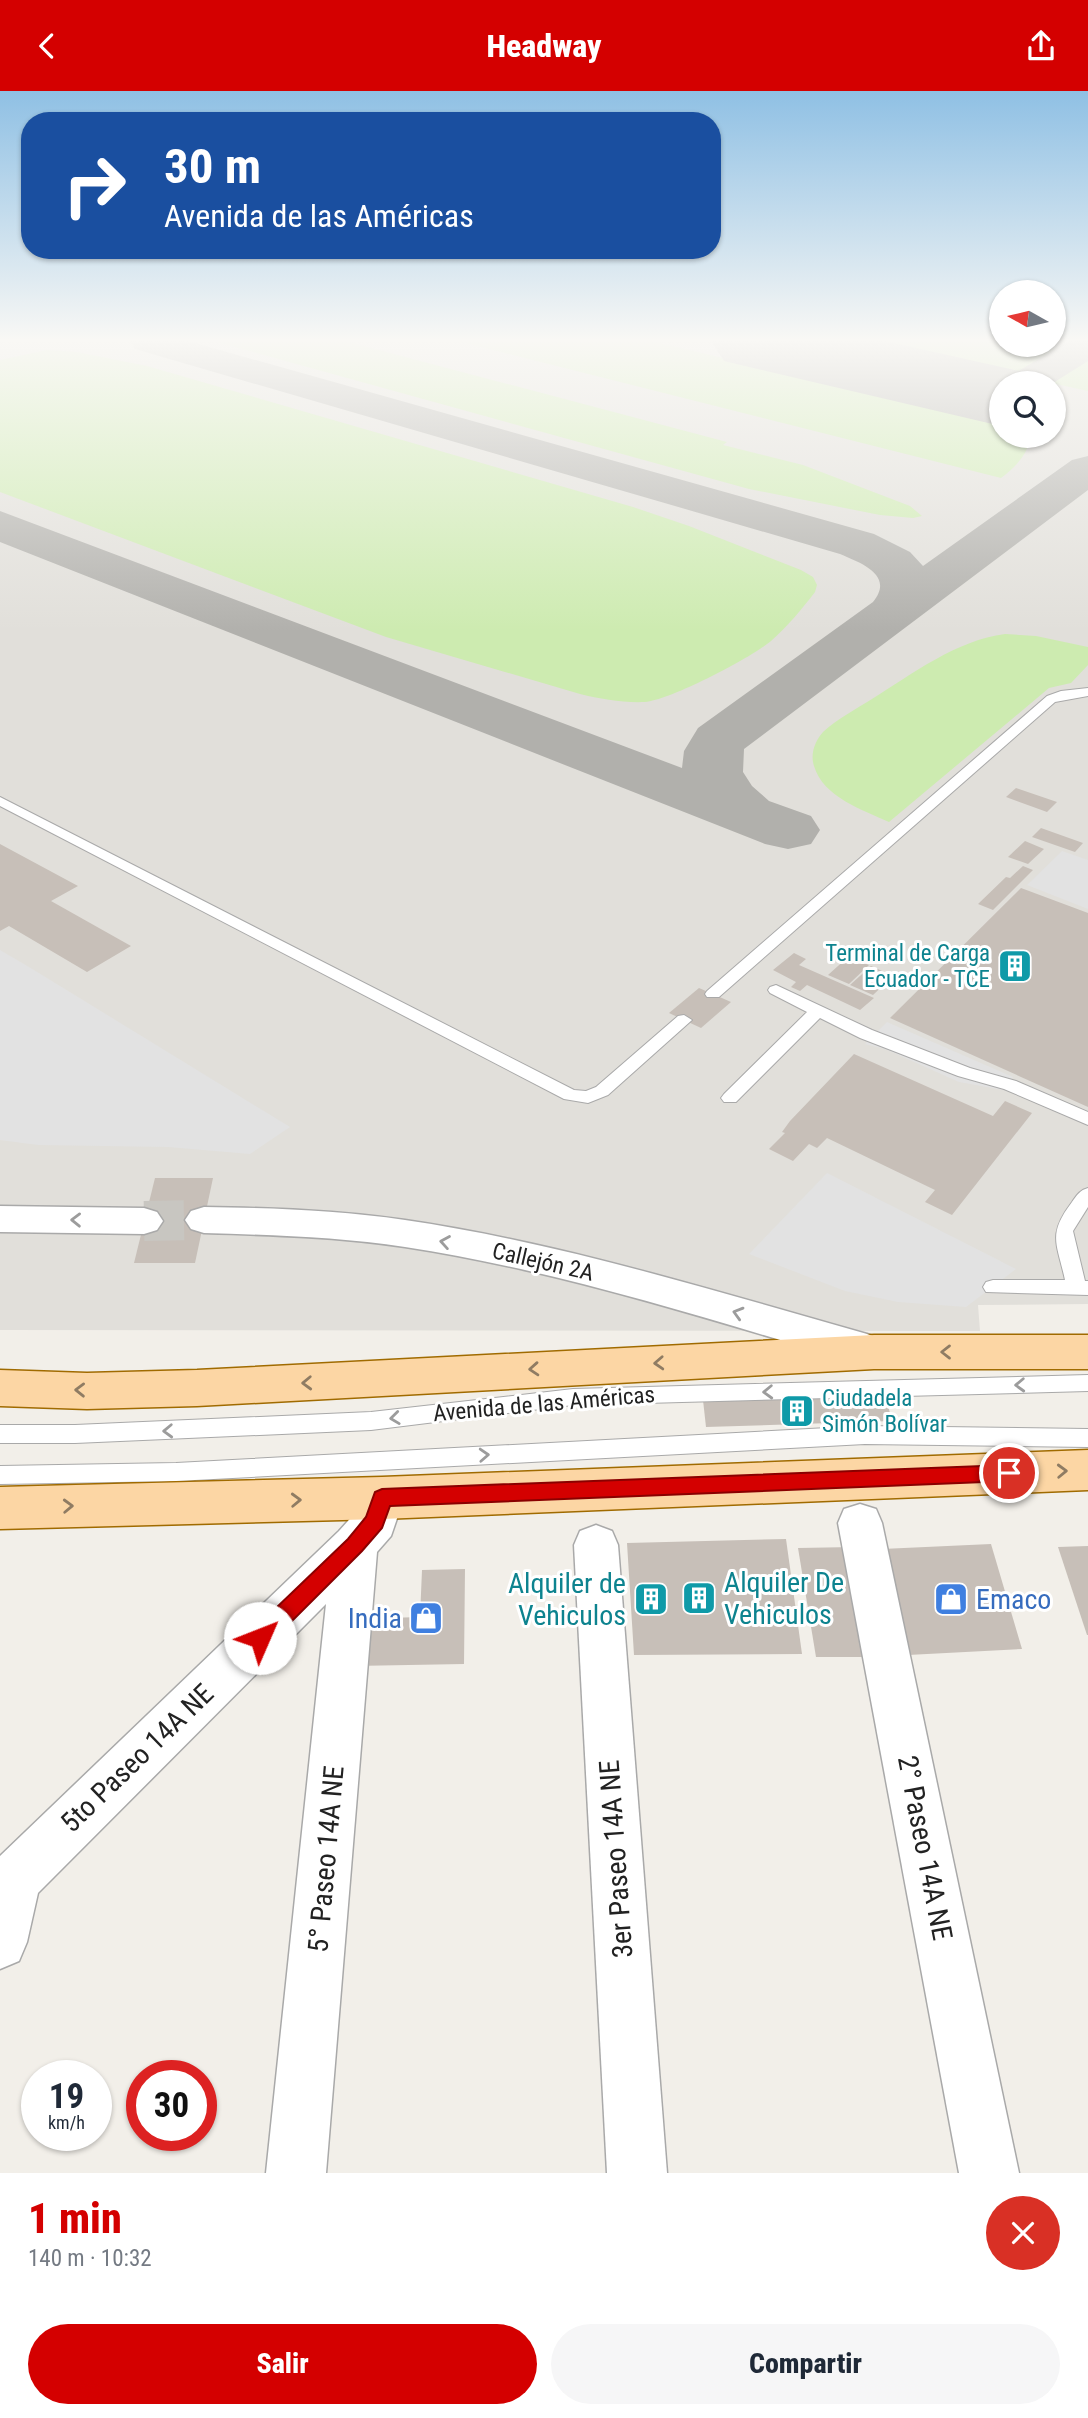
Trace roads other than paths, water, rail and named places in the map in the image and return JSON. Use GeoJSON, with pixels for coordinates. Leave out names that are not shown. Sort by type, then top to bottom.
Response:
{"type":"FeatureCollection","features":[{"type":"Feature","properties":{"kind":"main road","name":"Avenida de las Américas"},"geometry":{"type":"LineString","coordinates":[[0,1388],[87,1391],[224,1387],[874,1352],[1088,1352]]}},
{"type":"Feature","properties":{"kind":"main road"},"geometry":{"type":"LineString","coordinates":[[0,1508],[382,1498],[1088,1470]]}},
{"type":"Feature","properties":{"kind":"street"},"geometry":{"type":"LineString","coordinates":[[0,1219],[145,1221]]}},
{"type":"Feature","properties":{"kind":"street","name":"Callejón 2A"},"geometry":{"type":"LineString","coordinates":[[204,1220],[337,1225],[505,1252],[622,1279],[874,1352]]}},
{"type":"Feature","properties":{"kind":"street","name":"5to Paseo 14A NE"},"geometry":{"type":"LineString","coordinates":[[7,1887],[355,1545],[375,1522],[382,1498]]}},
{"type":"Feature","properties":{"kind":"street","name":"2° Paseo 14A NE"},"geometry":{"type":"LineString","coordinates":[[860,1523],[989,2173]]}},
{"type":"Feature","properties":{"kind":"street","name":"5° Paseo 14A NE"},"geometry":{"type":"LineString","coordinates":[[296,2173],[355,1545]]}},
{"type":"Feature","properties":{"kind":"street","name":"3er Paseo 14A NE"},"geometry":{"type":"LineString","coordinates":[[596,1545],[637,2173]]}},
{"type":"Feature","properties":{"kind":"street"},"geometry":{"type":"LineString","coordinates":[[0,1942],[7,1887]]}},
{"type":"Feature","properties":{"kind":"lane"},"geometry":{"type":"LineString","coordinates":[[713,994],[1051,699],[1088,692]]}},
{"type":"Feature","properties":{"kind":"lane"},"geometry":{"type":"LineString","coordinates":[[0,801],[570,1095],[588,1097],[603,1091],[684,1020]]}},
{"type":"Feature","properties":{"kind":"lane"},"geometry":{"type":"LineString","coordinates":[[776,990],[866,1034],[964,1072],[1010,1085],[1088,1119]]}},
{"type":"Feature","properties":{"kind":"lane"},"geometry":{"type":"LineString","coordinates":[[730,1098],[818,1010]]}},
{"type":"Feature","properties":{"kind":"lane"},"geometry":{"type":"LineString","coordinates":[[993,1287],[1082,1288],[1064,1231],[1066,1223],[1088,1194]]}},
{"type":"Feature","properties":{"kind":"lane","name":"Avenida de las Américas"},"geometry":{"type":"LineString","coordinates":[[0,1434],[75,1434],[370,1421],[573,1397],[1088,1383]]}},
{"type":"Feature","properties":{"kind":"lane","name":"Avenida de las Américas"},"geometry":{"type":"LineString","coordinates":[[0,1475],[176,1472],[865,1435],[1088,1439]]}},
{"type":"Feature","properties":{"kind":"tunnel"},"geometry":{"type":"LineString","coordinates":[[144,1221],[204,1220]]}},
{"type":"Feature","properties":{"kind":"place","name":"Terminal de Carga Ecuador - TCE"},"geometry":{"type":"Point","coordinates":[1015,966]}},
{"type":"Feature","properties":{"kind":"place","name":"Ciudadela Simón Bolívar"},"geometry":{"type":"Point","coordinates":[797,1411]}},
{"type":"Feature","properties":{"kind":"place","name":"Alquiler De Vehiculos"},"geometry":{"type":"Point","coordinates":[699,1598]}},
{"type":"Feature","properties":{"kind":"place","name":"Alquiler de Vehiculos"},"geometry":{"type":"Point","coordinates":[651,1599]}},
{"type":"Feature","properties":{"kind":"place","name":"Emaco"},"geometry":{"type":"Point","coordinates":[951,1599]}},
{"type":"Feature","properties":{"kind":"place","name":"India"},"geometry":{"type":"Point","coordinates":[426,1618]}}]}
